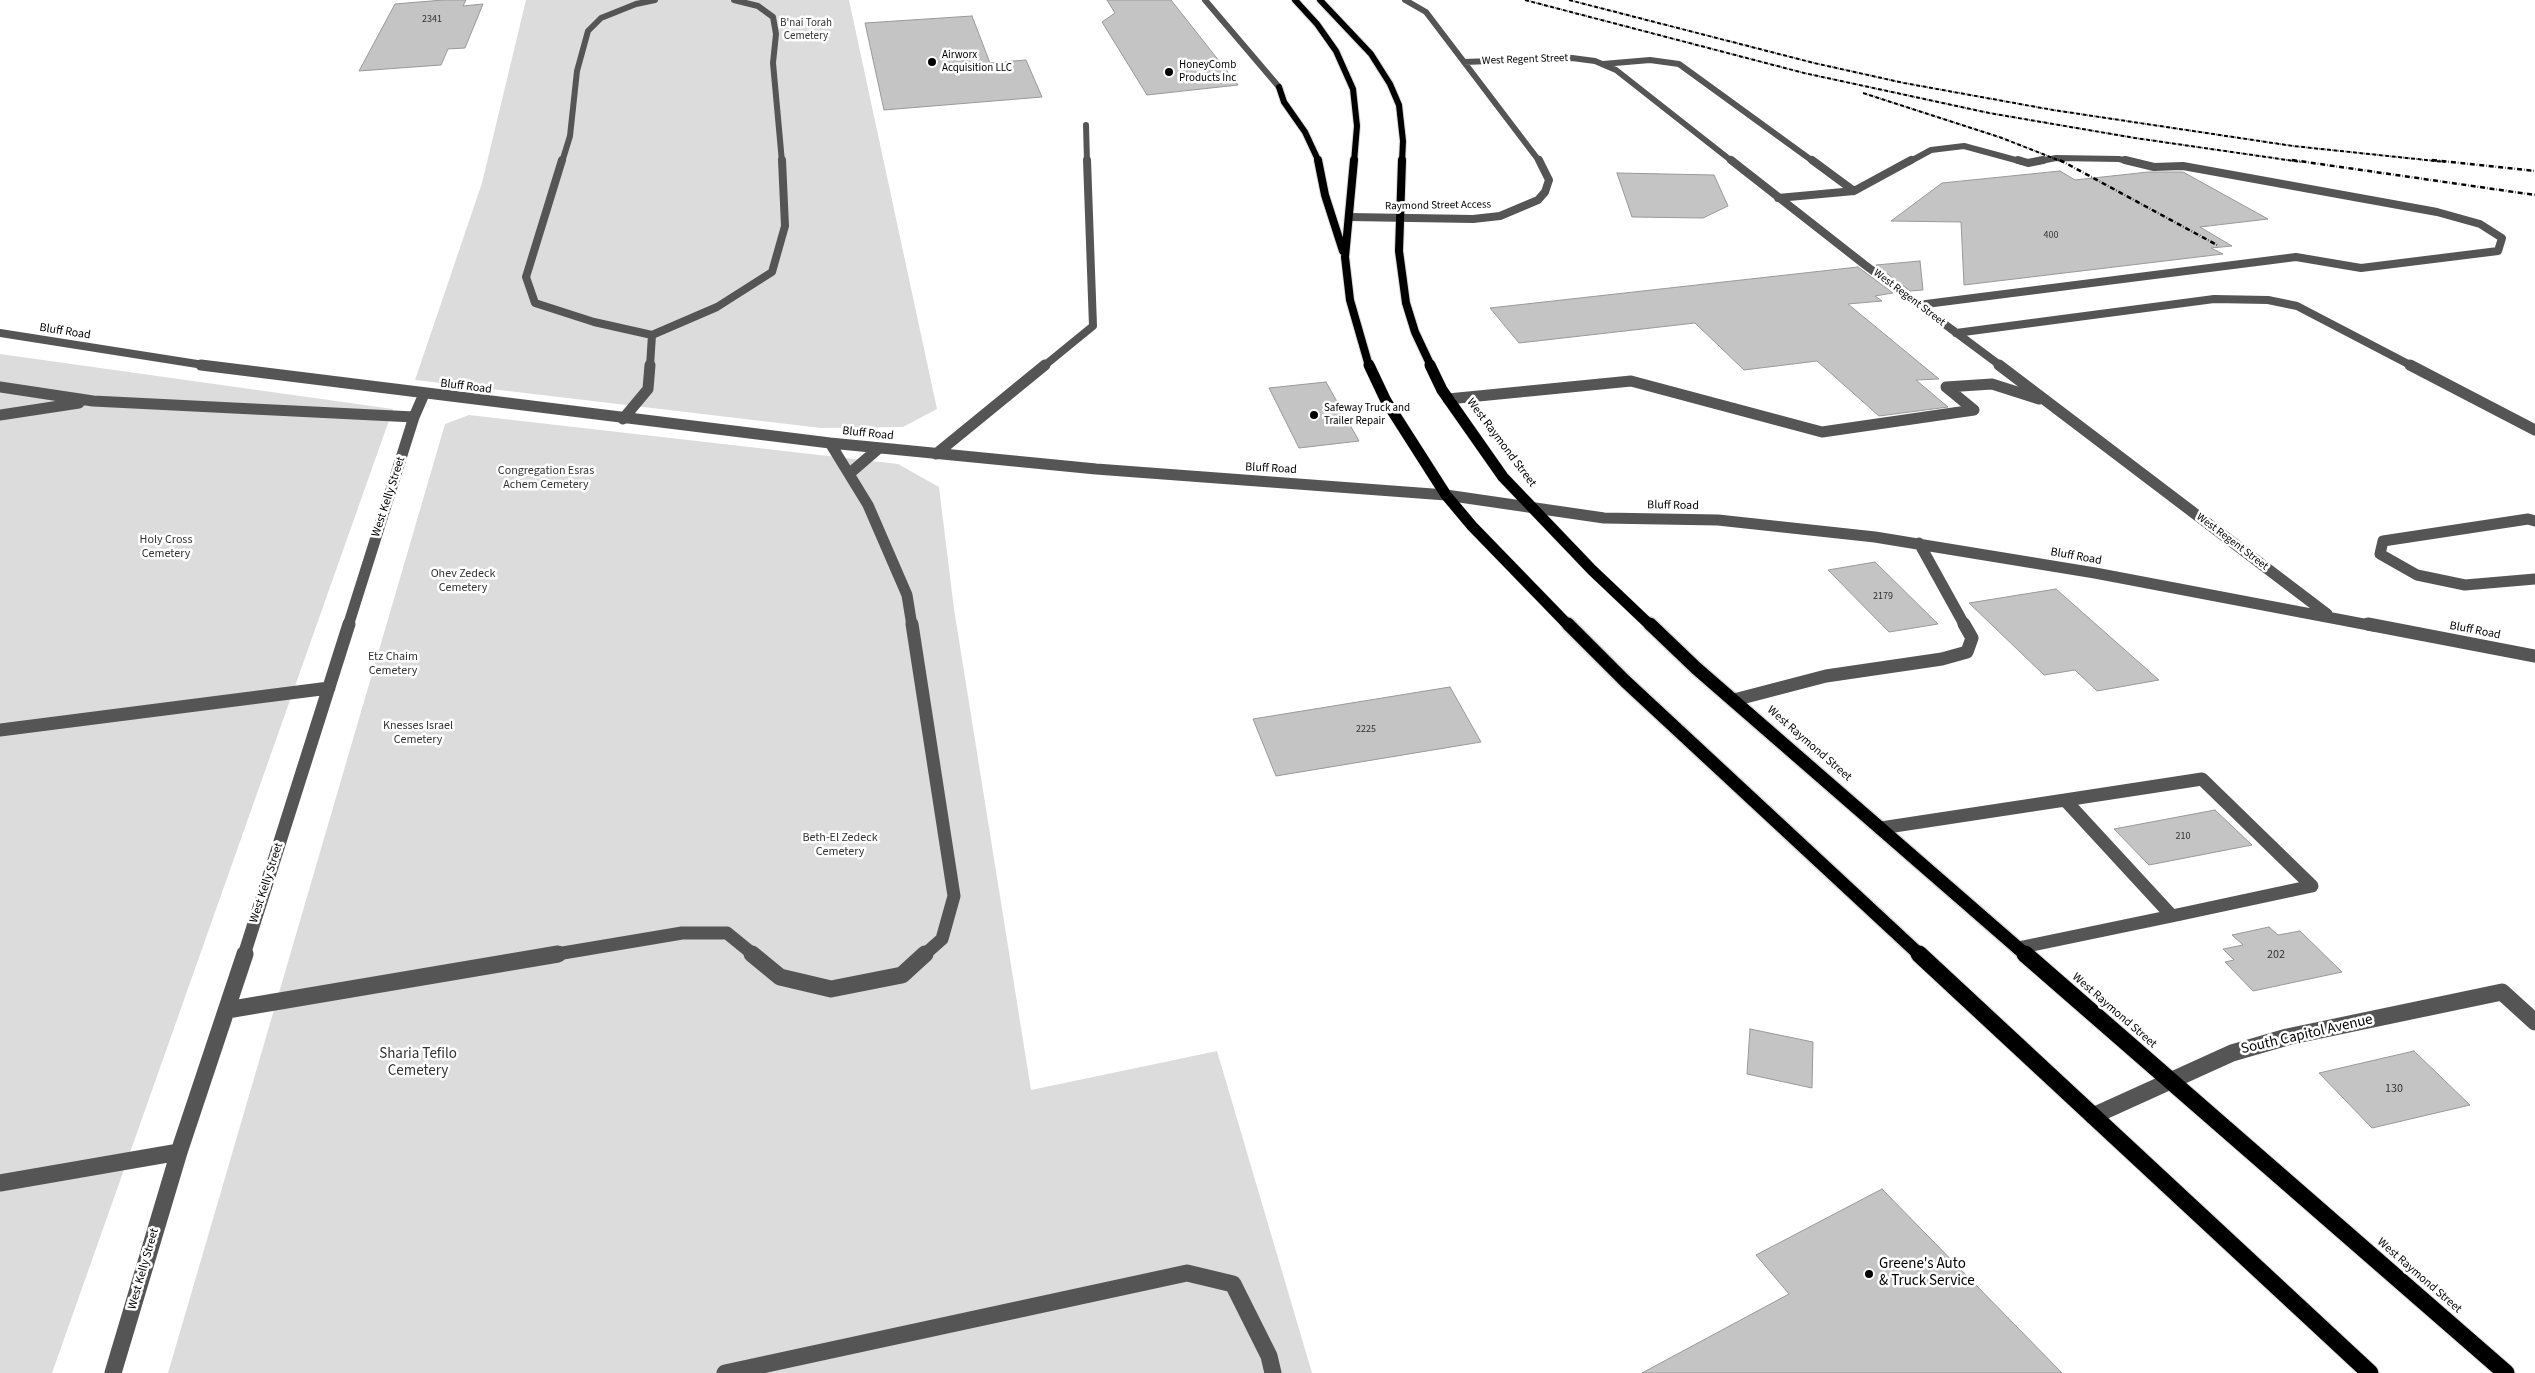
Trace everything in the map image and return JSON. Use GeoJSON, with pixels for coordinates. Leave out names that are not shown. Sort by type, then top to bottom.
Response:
{"type":"FeatureCollection","features":[{"type":"Feature","properties":{"kind":"main road"},"geometry":{"type":"LineString","coordinates":[[1294,0],[1317,24],[1336,51],[1353,89],[1358,126],[1345,256]]}},
{"type":"Feature","properties":{"kind":"main road","name":"West Raymond Street"},"geometry":{"type":"LineString","coordinates":[[1320,0],[1371,54],[1390,84],[1399,105],[1403,141],[1399,251],[1406,303],[1415,332],[1448,398],[1503,477],[1528,506],[1606,583],[1734,700],[2506,1373]]}},
{"type":"Feature","properties":{"kind":"main road"},"geometry":{"type":"LineString","coordinates":[[1278,88],[1284,102],[1305,132],[1318,162],[1325,195],[1345,256],[1350,300],[1369,366],[1386,401],[1446,495],[1472,526],[1524,581],[1625,681],[2370,1373]]}},
{"type":"Feature","properties":{"kind":"street"},"geometry":{"type":"LineString","coordinates":[[655,0],[636,4],[601,18],[588,31],[578,71],[570,136],[526,277],[535,302],[594,322],[652,335],[717,307],[772,272],[785,226],[781,129],[773,63],[776,34],[773,17],[758,6],[734,0]]}},
{"type":"Feature","properties":{"kind":"street"},"geometry":{"type":"LineString","coordinates":[[1205,0],[1278,88]]}},
{"type":"Feature","properties":{"kind":"street","name":"Raymond Street Access"},"geometry":{"type":"LineString","coordinates":[[1349,217],[1473,219],[1500,216],[1529,205],[1545,192],[1549,180],[1547,171],[1423,9],[1406,0]]}},
{"type":"Feature","properties":{"kind":"street","name":"West Regent Street"},"geometry":{"type":"LineString","coordinates":[[1464,62],[1560,58],[1603,64],[1622,74],[1778,198],[2329,616]]}},
{"type":"Feature","properties":{"kind":"street"},"geometry":{"type":"LineString","coordinates":[[1603,64],[1650,60],[1679,64],[1854,190]]}},
{"type":"Feature","properties":{"kind":"street"},"geometry":{"type":"LineString","coordinates":[[936,454],[1093,326],[1086,125]]}},
{"type":"Feature","properties":{"kind":"street"},"geometry":{"type":"LineString","coordinates":[[1778,198],[1854,190],[1931,150],[1964,146],[2028,163],[2056,158],[2084,158],[2119,159],[2154,167],[2183,166],[2437,212],[2480,224],[2502,238],[2498,251],[2360,268],[2296,258],[1918,305]]}},
{"type":"Feature","properties":{"kind":"street"},"geometry":{"type":"LineString","coordinates":[[1956,333],[2214,299],[2268,300],[2297,306],[2535,430]]}},
{"type":"Feature","properties":{"kind":"street","name":"Bluff Road"},"geometry":{"type":"LineString","coordinates":[[0,333],[184,362],[424,394],[830,443],[1096,469],[1339,485],[1446,495],[1604,518],[1746,522],[1919,543],[2329,616],[2535,656]]}},
{"type":"Feature","properties":{"kind":"street"},"geometry":{"type":"LineString","coordinates":[[623,419],[648,389],[652,335]]}},
{"type":"Feature","properties":{"kind":"street"},"geometry":{"type":"LineString","coordinates":[[1448,398],[1632,381],[1822,432],[1974,410],[1946,387],[1992,384],[2049,402]]}},
{"type":"Feature","properties":{"kind":"street"},"geometry":{"type":"LineString","coordinates":[[0,387],[93,401],[414,417]]}},
{"type":"Feature","properties":{"kind":"street","name":"West Kelly Street"},"geometry":{"type":"LineString","coordinates":[[113,1373],[178,1152],[227,1010],[414,417],[424,394]]}},
{"type":"Feature","properties":{"kind":"street"},"geometry":{"type":"LineString","coordinates":[[0,415],[93,401]]}},
{"type":"Feature","properties":{"kind":"street"},"geometry":{"type":"LineString","coordinates":[[227,1010],[682,934],[727,933],[780,977],[831,989],[902,975],[942,939],[954,896],[907,595],[868,505],[830,443]]}},
{"type":"Feature","properties":{"kind":"street"},"geometry":{"type":"LineString","coordinates":[[848,474],[879,448]]}},
{"type":"Feature","properties":{"kind":"street"},"geometry":{"type":"LineString","coordinates":[[2535,521],[2528,519],[2383,541],[2380,554],[2417,575],[2465,585],[2535,579]]}},
{"type":"Feature","properties":{"kind":"street"},"geometry":{"type":"LineString","coordinates":[[1734,700],[1826,676],[1942,659],[1968,652],[1972,638],[1919,543]]}},
{"type":"Feature","properties":{"kind":"street"},"geometry":{"type":"LineString","coordinates":[[0,730],[328,688]]}},
{"type":"Feature","properties":{"kind":"street"},"geometry":{"type":"LineString","coordinates":[[1881,828],[2202,779],[2312,886],[2018,948]]}},
{"type":"Feature","properties":{"kind":"street"},"geometry":{"type":"LineString","coordinates":[[2065,800],[2172,916]]}},
{"type":"Feature","properties":{"kind":"street","name":"South Capitol Avenue"},"geometry":{"type":"LineString","coordinates":[[2093,1116],[2232,1053],[2287,1037],[2502,992],[2535,1022]]}},
{"type":"Feature","properties":{"kind":"street"},"geometry":{"type":"LineString","coordinates":[[0,1183],[178,1152]]}},
{"type":"Feature","properties":{"kind":"street"},"geometry":{"type":"LineString","coordinates":[[725,1373],[1187,1273],[1233,1284],[1269,1356],[1273,1373]]}},
{"type":"Feature","properties":{"kind":"green space","name":"B'nai Torah Cemetery"},"geometry":{"type":"Polygon","coordinates":[[[526,0],[849,0],[937,409],[903,427],[821,428],[415,380],[482,183],[526,0]]]}},
{"type":"Feature","properties":{"kind":"green space","name":"Holy Cross Cemetery"},"geometry":{"type":"Polygon","coordinates":[[[0,354],[393,409],[52,1373],[0,1373],[0,354]]]}},
{"type":"Feature","properties":{"kind":"green space"},"geometry":{"type":"Polygon","coordinates":[[[469,415],[898,464],[939,487],[954,609],[1031,1090],[1217,1051],[1312,1373],[168,1373],[445,424],[469,415]]]}},
{"type":"Feature","properties":{"kind":"building"},"geometry":{"type":"Polygon","coordinates":[[[466,0],[463,6],[483,4],[465,48],[448,49],[441,65],[359,71],[395,4],[466,0]]]}},
{"type":"Feature","properties":{"kind":"building"},"geometry":{"type":"Polygon","coordinates":[[[1107,0],[1171,0],[1238,85],[1147,95],[1102,22],[1115,13],[1107,0]]]}},
{"type":"Feature","properties":{"kind":"building","name":"Airworx Acquisition LLC"},"geometry":{"type":"Polygon","coordinates":[[[972,16],[990,63],[1026,60],[1042,97],[884,110],[865,23],[972,16]]]}},
{"type":"Feature","properties":{"kind":"building"},"geometry":{"type":"Polygon","coordinates":[[[2060,171],[2075,180],[2148,172],[2183,172],[2268,219],[2200,227],[2232,246],[2211,248],[2223,254],[1964,285],[1961,222],[1891,221],[1942,183],[2060,171]]]}},
{"type":"Feature","properties":{"kind":"building"},"geometry":{"type":"Polygon","coordinates":[[[1617,173],[1714,175],[1728,206],[1703,218],[1632,217],[1617,173]]]}},
{"type":"Feature","properties":{"kind":"building"},"geometry":{"type":"Polygon","coordinates":[[[1920,261],[1923,290],[1910,291],[1876,265],[1920,261]]]}},
{"type":"Feature","properties":{"kind":"building"},"geometry":{"type":"Polygon","coordinates":[[[1858,267],[1893,293],[1875,296],[1882,301],[1848,304],[1939,379],[1916,380],[1948,407],[1879,416],[1817,361],[1744,370],[1695,323],[1519,343],[1490,308],[1858,267]]]}},
{"type":"Feature","properties":{"kind":"building","name":"Safeway Truck and Trailer Repair"},"geometry":{"type":"Polygon","coordinates":[[[1326,382],[1359,441],[1299,448],[1269,388],[1326,382]]]}},
{"type":"Feature","properties":{"kind":"building"},"geometry":{"type":"Polygon","coordinates":[[[1875,562],[1938,624],[1889,632],[1828,570],[1875,562]]]}},
{"type":"Feature","properties":{"kind":"building"},"geometry":{"type":"Polygon","coordinates":[[[2056,589],[2159,680],[2097,691],[2075,670],[2044,675],[1969,603],[2056,589]]]}},
{"type":"Feature","properties":{"kind":"building"},"geometry":{"type":"Polygon","coordinates":[[[1450,687],[1481,742],[1276,776],[1253,719],[1450,687]]]}},
{"type":"Feature","properties":{"kind":"building"},"geometry":{"type":"Polygon","coordinates":[[[2215,810],[2252,845],[2149,865],[2114,829],[2215,810]]]}},
{"type":"Feature","properties":{"kind":"building"},"geometry":{"type":"Polygon","coordinates":[[[2269,927],[2278,935],[2300,931],[2342,972],[2253,991],[2225,962],[2234,960],[2223,949],[2243,945],[2232,935],[2269,927]]]}},
{"type":"Feature","properties":{"kind":"building"},"geometry":{"type":"Polygon","coordinates":[[[1750,1029],[1813,1042],[1812,1088],[1747,1074],[1750,1029]]]}},
{"type":"Feature","properties":{"kind":"building"},"geometry":{"type":"Polygon","coordinates":[[[2414,1051],[2470,1105],[2372,1128],[2319,1073],[2414,1051]]]}},
{"type":"Feature","properties":{"kind":"building","name":"Greene's Auto & Truck Service"},"geometry":{"type":"Polygon","coordinates":[[[1882,1189],[2062,1373],[1642,1373],[1789,1294],[1756,1255],[1882,1189]]]}},
{"type":"Feature","properties":{"kind":"railway"},"geometry":{"type":"LineString","coordinates":[[1525,0],[1804,73],[1989,113],[2135,138],[2301,162]]}},
{"type":"Feature","properties":{"kind":"railway"},"geometry":{"type":"LineString","coordinates":[[1569,0],[1814,63],[1904,83],[2053,110],[2293,146],[2445,162]]}},
{"type":"Feature","properties":{"kind":"railway"},"geometry":{"type":"LineString","coordinates":[[1863,93],[2002,138],[2063,162]]}},
{"type":"Feature","properties":{"kind":"railway"},"geometry":{"type":"LineString","coordinates":[[2060,160],[2217,245]]}},
{"type":"Feature","properties":{"kind":"railway"},"geometry":{"type":"LineString","coordinates":[[2292,160],[2535,195]]}},
{"type":"Feature","properties":{"kind":"railway"},"geometry":{"type":"LineString","coordinates":[[2432,160],[2535,171]]}},
{"type":"Feature","properties":{"kind":"place","name":"Airworx Acquisition LLC"},"geometry":{"type":"Point","coordinates":[932,62]}},
{"type":"Feature","properties":{"kind":"place","name":"HoneyComb Products Inc"},"geometry":{"type":"Point","coordinates":[1169,72]}},
{"type":"Feature","properties":{"kind":"place","name":"Safeway Truck and Trailer Repair"},"geometry":{"type":"Point","coordinates":[1314,415]}},
{"type":"Feature","properties":{"kind":"place","name":"Greene's Auto & Truck Service"},"geometry":{"type":"Point","coordinates":[1869,1274]}},
{"type":"Feature","properties":{"kind":"park label","name":"Congregation Esras Achem Cemetery"},"geometry":{"type":"Point","coordinates":[546,478]}},
{"type":"Feature","properties":{"kind":"park label","name":"Ohev Zedeck Cemetery"},"geometry":{"type":"Point","coordinates":[463,581]}},
{"type":"Feature","properties":{"kind":"park label","name":"Etz Chaim Cemetery"},"geometry":{"type":"Point","coordinates":[393,664]}},
{"type":"Feature","properties":{"kind":"park label","name":"Knesses Israel Cemetery"},"geometry":{"type":"Point","coordinates":[418,733]}},
{"type":"Feature","properties":{"kind":"park label","name":"Beth-El Zedeck Cemetery"},"geometry":{"type":"Point","coordinates":[840,845]}},
{"type":"Feature","properties":{"kind":"park label","name":"Sharia Tefilo Cemetery"},"geometry":{"type":"Point","coordinates":[418,1064]}}]}
